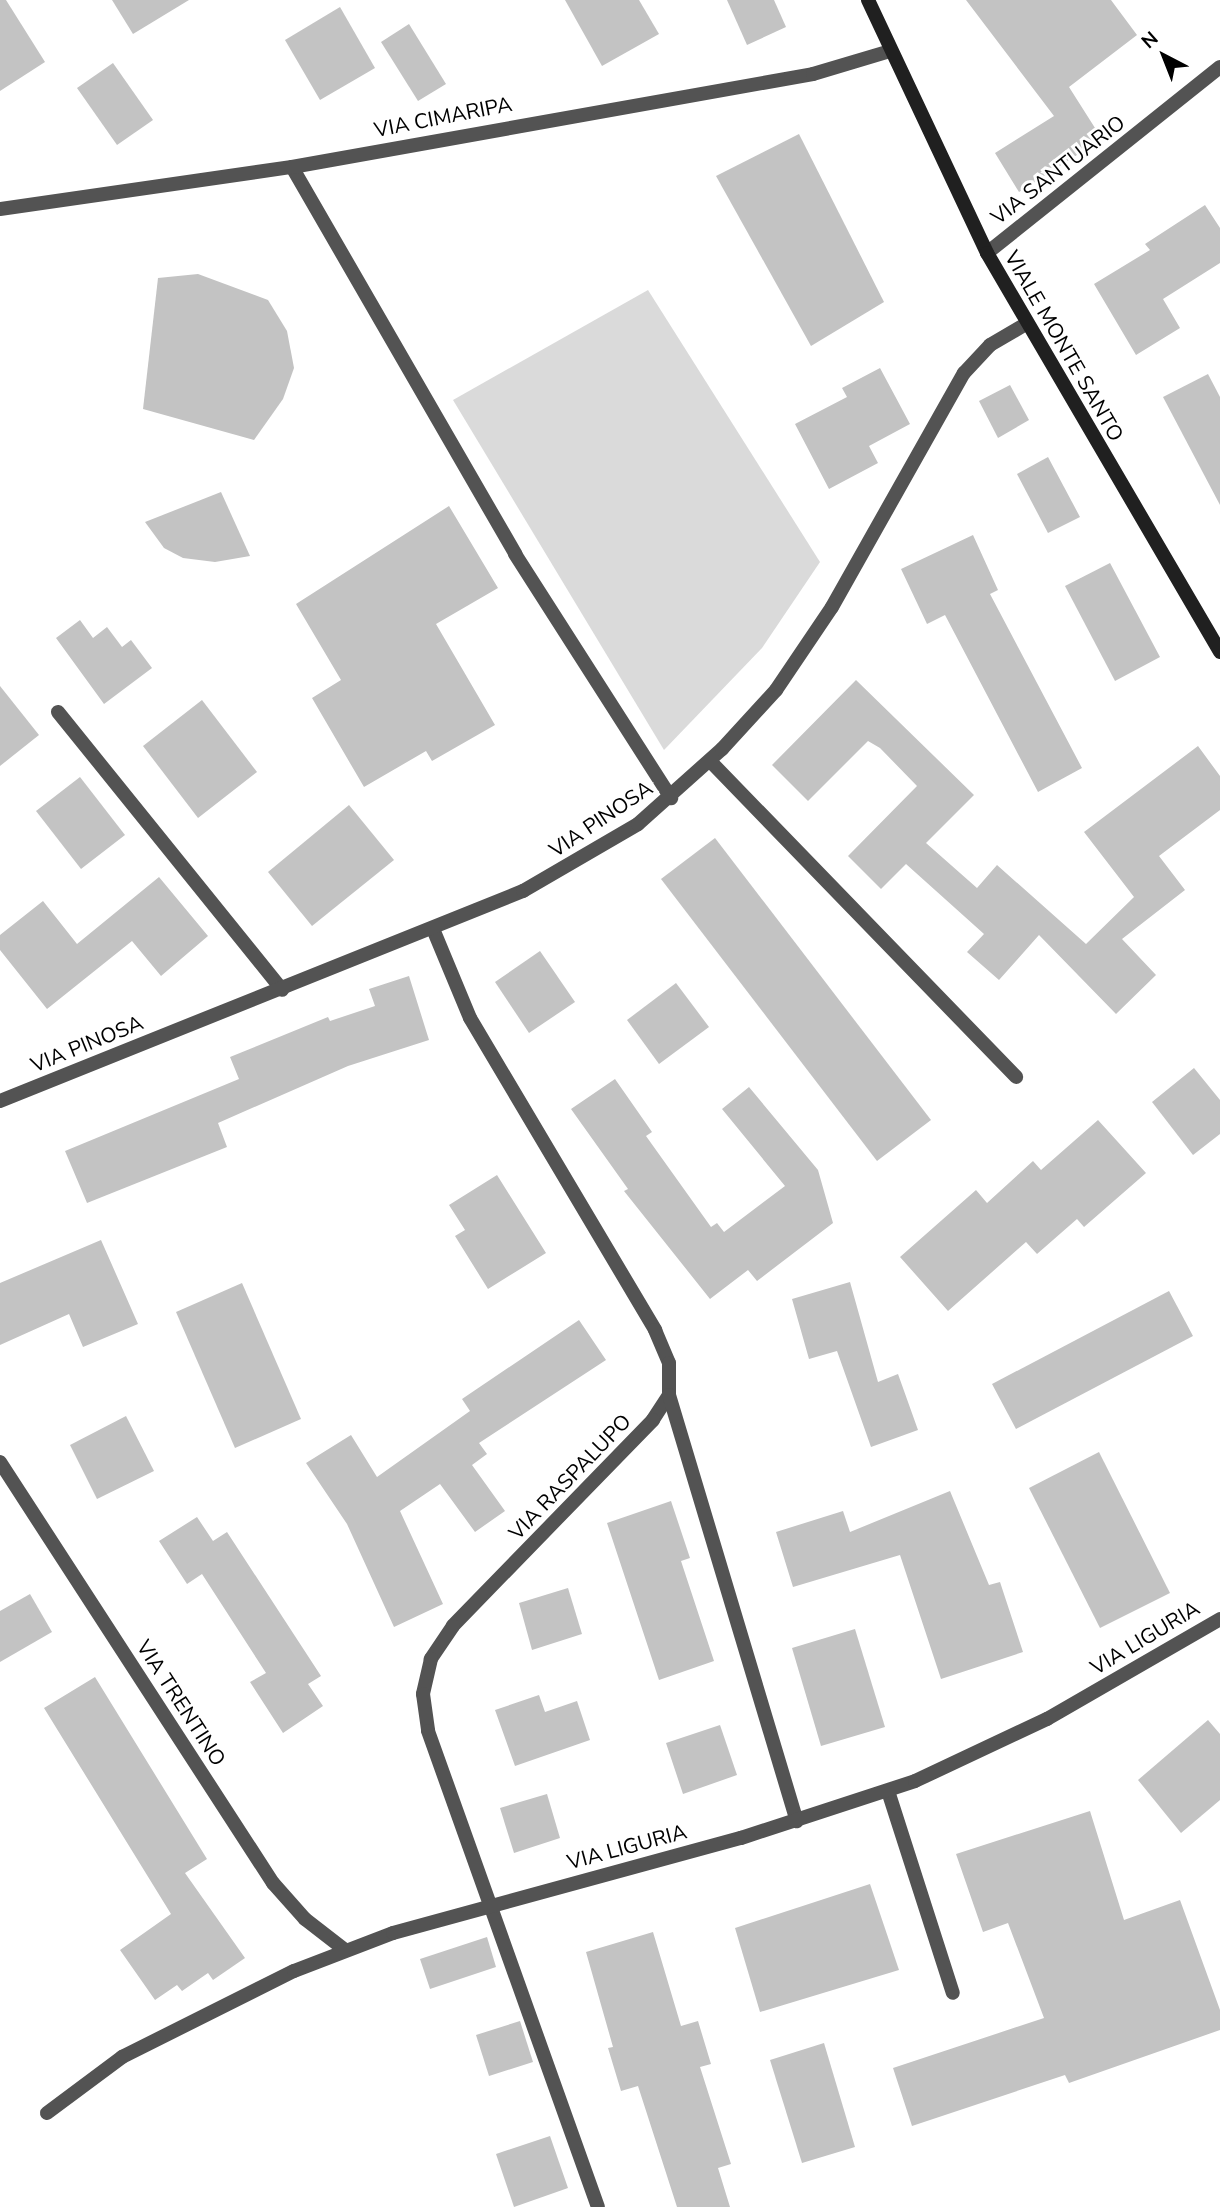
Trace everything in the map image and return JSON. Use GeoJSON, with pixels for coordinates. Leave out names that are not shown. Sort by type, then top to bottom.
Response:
{"type":"FeatureCollection","features":[{"type":"Feature","properties":{"kind":"street","name":"VIALE MONTE SANTO"},"geometry":{"type":"LineString","coordinates":[[867,0],[987,253],[1026,324],[1220,652]]}},
{"type":"Feature","properties":{"kind":"street","name":"VIA CIMARIPA"},"geometry":{"type":"LineString","coordinates":[[0,209],[292,167],[813,74],[890,51]]}},
{"type":"Feature","properties":{"kind":"street","name":"VIA SANTUARIO"},"geometry":{"type":"LineString","coordinates":[[987,253],[1220,67]]}},
{"type":"Feature","properties":{"kind":"street"},"geometry":{"type":"LineString","coordinates":[[292,167],[515,554],[671,798]]}},
{"type":"Feature","properties":{"kind":"street","name":"VIA PINOSA"},"geometry":{"type":"LineString","coordinates":[[0,1101],[433,929],[563,872],[671,798],[710,761],[776,690],[819,629],[971,363],[990,345],[1026,324]]}},
{"type":"Feature","properties":{"kind":"street"},"geometry":{"type":"LineString","coordinates":[[58,712],[282,990]]}},
{"type":"Feature","properties":{"kind":"street"},"geometry":{"type":"LineString","coordinates":[[710,761],[1016,1077]]}},
{"type":"Feature","properties":{"kind":"street"},"geometry":{"type":"LineString","coordinates":[[433,929],[484,1044],[661,1340],[669,1363],[669,1395],[797,1821]]}},
{"type":"Feature","properties":{"kind":"street","name":"VIA RASPALUPO"},"geometry":{"type":"LineString","coordinates":[[598,2207],[428,1731],[423,1694],[427,1668],[453,1626],[625,1454],[669,1395]]}},
{"type":"Feature","properties":{"kind":"street","name":"VIA TRENTINO"},"geometry":{"type":"LineString","coordinates":[[0,1462],[273,1884],[305,1919],[345,1950]]}},
{"type":"Feature","properties":{"kind":"street","name":"VIA LIGURIA"},"geometry":{"type":"LineString","coordinates":[[47,2113],[134,2050],[345,1950],[797,1821],[888,1791],[1029,1728],[1220,1619]]}},
{"type":"Feature","properties":{"kind":"street"},"geometry":{"type":"LineString","coordinates":[[888,1791],[953,1993]]}},
{"type":"Feature","properties":{"kind":"shaded area"},"geometry":{"type":"Polygon","coordinates":[[[648,290],[820,562],[762,648],[664,750],[453,400],[648,290]]]}},
{"type":"Feature","properties":{"kind":"building"},"geometry":{"type":"Polygon","coordinates":[[[0,0],[6,0],[45,62],[0,91],[0,0]]]}},
{"type":"Feature","properties":{"kind":"building"},"geometry":{"type":"Polygon","coordinates":[[[112,0],[189,0],[133,34],[112,0]]]}},
{"type":"Feature","properties":{"kind":"building"},"geometry":{"type":"Polygon","coordinates":[[[565,0],[639,0],[659,34],[602,66],[565,0]]]}},
{"type":"Feature","properties":{"kind":"building"},"geometry":{"type":"Polygon","coordinates":[[[727,0],[774,0],[786,27],[747,45],[727,0]]]}},
{"type":"Feature","properties":{"kind":"building"},"geometry":{"type":"Polygon","coordinates":[[[966,0],[1111,0],[1137,35],[1069,87],[1102,139],[1019,192],[995,153],[1054,116],[966,0]]]}},
{"type":"Feature","properties":{"kind":"building"},"geometry":{"type":"Polygon","coordinates":[[[340,7],[375,68],[320,100],[285,40],[340,7]]]}},
{"type":"Feature","properties":{"kind":"building"},"geometry":{"type":"Polygon","coordinates":[[[409,24],[446,84],[418,101],[381,42],[409,24]]]}},
{"type":"Feature","properties":{"kind":"building"},"geometry":{"type":"Polygon","coordinates":[[[113,63],[153,120],[117,145],[77,88],[113,63]]]}},
{"type":"Feature","properties":{"kind":"building"},"geometry":{"type":"Polygon","coordinates":[[[799,134],[884,302],[811,346],[716,176],[799,134]]]}},
{"type":"Feature","properties":{"kind":"building"},"geometry":{"type":"Polygon","coordinates":[[[1205,205],[1220,228],[1220,263],[1163,299],[1180,328],[1136,355],[1094,284],[1150,250],[1145,244],[1205,205]]]}},
{"type":"Feature","properties":{"kind":"building"},"geometry":{"type":"Polygon","coordinates":[[[198,274],[268,300],[287,331],[294,368],[283,399],[254,440],[143,409],[158,278],[198,274]]]}},
{"type":"Feature","properties":{"kind":"building"},"geometry":{"type":"Polygon","coordinates":[[[880,368],[910,424],[869,446],[878,463],[829,489],[795,424],[847,397],[842,388],[880,368]]]}},
{"type":"Feature","properties":{"kind":"building"},"geometry":{"type":"Polygon","coordinates":[[[1208,374],[1220,397],[1220,505],[1163,397],[1208,374]]]}},
{"type":"Feature","properties":{"kind":"building"},"geometry":{"type":"Polygon","coordinates":[[[1010,385],[1029,420],[998,438],[979,401],[1010,385]]]}},
{"type":"Feature","properties":{"kind":"building"},"geometry":{"type":"Polygon","coordinates":[[[1048,457],[1080,517],[1048,533],[1017,474],[1048,457]]]}},
{"type":"Feature","properties":{"kind":"building"},"geometry":{"type":"Polygon","coordinates":[[[221,492],[250,556],[215,562],[183,558],[164,548],[145,522],[221,492]]]}},
{"type":"Feature","properties":{"kind":"building"},"geometry":{"type":"Polygon","coordinates":[[[449,506],[498,588],[436,624],[495,725],[432,761],[426,751],[364,787],[312,698],[341,680],[296,604],[449,506]]]}},
{"type":"Feature","properties":{"kind":"building"},"geometry":{"type":"Polygon","coordinates":[[[973,535],[998,590],[990,594],[1082,768],[1038,792],[945,615],[927,624],[901,569],[973,535]]]}},
{"type":"Feature","properties":{"kind":"building"},"geometry":{"type":"Polygon","coordinates":[[[1110,563],[1160,657],[1115,681],[1065,586],[1110,563]]]}},
{"type":"Feature","properties":{"kind":"building"},"geometry":{"type":"Polygon","coordinates":[[[80,620],[93,638],[107,627],[122,647],[131,640],[152,668],[104,704],[56,638],[80,620]]]}},
{"type":"Feature","properties":{"kind":"building"},"geometry":{"type":"Polygon","coordinates":[[[856,680],[974,795],[926,843],[977,888],[997,865],[1086,944],[1134,897],[1084,832],[1198,746],[1220,776],[1220,810],[1159,856],[1185,890],[1122,939],[1156,975],[1116,1014],[1039,935],[999,980],[967,952],[984,934],[906,864],[881,889],[848,856],[917,786],[880,748],[868,741],[808,801],[772,765],[856,680]]]}},
{"type":"Feature","properties":{"kind":"building"},"geometry":{"type":"Polygon","coordinates":[[[0,686],[39,735],[0,766],[0,686]]]}},
{"type":"Feature","properties":{"kind":"building"},"geometry":{"type":"Polygon","coordinates":[[[202,700],[257,772],[198,818],[143,746],[202,700]]]}},
{"type":"Feature","properties":{"kind":"building"},"geometry":{"type":"Polygon","coordinates":[[[80,777],[125,835],[81,869],[36,811],[80,777]]]}},
{"type":"Feature","properties":{"kind":"building"},"geometry":{"type":"Polygon","coordinates":[[[349,805],[394,860],[312,926],[268,872],[349,805]]]}},
{"type":"Feature","properties":{"kind":"building"},"geometry":{"type":"Polygon","coordinates":[[[715,838],[931,1120],[877,1161],[661,879],[715,838]]]}},
{"type":"Feature","properties":{"kind":"building"},"geometry":{"type":"Polygon","coordinates":[[[159,877],[208,936],[161,976],[132,941],[47,1009],[0,950],[0,935],[43,901],[77,944],[159,877]]]}},
{"type":"Feature","properties":{"kind":"building"},"geometry":{"type":"Polygon","coordinates":[[[540,951],[575,1002],[529,1033],[495,982],[540,951]]]}},
{"type":"Feature","properties":{"kind":"building"},"geometry":{"type":"Polygon","coordinates":[[[409,976],[429,1040],[348,1066],[218,1123],[227,1147],[87,1203],[65,1151],[239,1079],[230,1057],[328,1017],[330,1021],[375,1006],[369,989],[409,976]]]}},
{"type":"Feature","properties":{"kind":"building"},"geometry":{"type":"Polygon","coordinates":[[[676,983],[709,1027],[659,1064],[627,1020],[676,983]]]}},
{"type":"Feature","properties":{"kind":"building"},"geometry":{"type":"Polygon","coordinates":[[[1194,1068],[1220,1100],[1220,1134],[1193,1155],[1152,1102],[1194,1068]]]}},
{"type":"Feature","properties":{"kind":"building"},"geometry":{"type":"Polygon","coordinates":[[[615,1079],[652,1132],[646,1136],[711,1227],[717,1223],[724,1232],[785,1186],[722,1109],[749,1087],[818,1170],[833,1223],[757,1281],[748,1270],[710,1299],[624,1191],[628,1189],[571,1109],[615,1079]]]}},
{"type":"Feature","properties":{"kind":"building"},"geometry":{"type":"Polygon","coordinates":[[[1098,1120],[1146,1173],[1084,1227],[1077,1219],[1037,1254],[1026,1242],[948,1311],[900,1257],[976,1190],[987,1203],[1033,1161],[1041,1170],[1098,1120]]]}},
{"type":"Feature","properties":{"kind":"building"},"geometry":{"type":"Polygon","coordinates":[[[497,1175],[546,1253],[488,1289],[455,1236],[465,1230],[449,1205],[497,1175]]]}},
{"type":"Feature","properties":{"kind":"building"},"geometry":{"type":"Polygon","coordinates":[[[101,1240],[138,1324],[83,1347],[69,1314],[0,1345],[0,1283],[101,1240]]]}},
{"type":"Feature","properties":{"kind":"building"},"geometry":{"type":"Polygon","coordinates":[[[850,1282],[878,1382],[898,1374],[918,1430],[871,1447],[837,1351],[809,1359],[792,1299],[850,1282]]]}},
{"type":"Feature","properties":{"kind":"building"},"geometry":{"type":"Polygon","coordinates":[[[242,1283],[301,1419],[235,1448],[176,1312],[242,1283]]]}},
{"type":"Feature","properties":{"kind":"building"},"geometry":{"type":"Polygon","coordinates":[[[1169,1291],[1193,1336],[1016,1429],[992,1384],[1169,1291]]]}},
{"type":"Feature","properties":{"kind":"building"},"geometry":{"type":"Polygon","coordinates":[[[579,1320],[606,1360],[479,1443],[487,1454],[472,1465],[505,1511],[475,1532],[440,1484],[400,1511],[443,1604],[394,1627],[347,1524],[306,1463],[351,1435],[377,1477],[470,1411],[462,1399],[579,1320]]]}},
{"type":"Feature","properties":{"kind":"building"},"geometry":{"type":"Polygon","coordinates":[[[126,1416],[154,1471],[97,1499],[70,1445],[126,1416]]]}},
{"type":"Feature","properties":{"kind":"building"},"geometry":{"type":"Polygon","coordinates":[[[1099,1452],[1170,1593],[1100,1628],[1029,1488],[1099,1452]]]}},
{"type":"Feature","properties":{"kind":"building"},"geometry":{"type":"Polygon","coordinates":[[[950,1491],[989,1585],[1000,1582],[1023,1652],[941,1679],[900,1555],[793,1587],[776,1532],[843,1511],[850,1532],[950,1491]]]}},
{"type":"Feature","properties":{"kind":"building"},"geometry":{"type":"Polygon","coordinates":[[[671,1501],[690,1558],[681,1561],[714,1661],[659,1680],[607,1523],[671,1501]]]}},
{"type":"Feature","properties":{"kind":"building"},"geometry":{"type":"Polygon","coordinates":[[[197,1517],[213,1541],[227,1532],[321,1676],[308,1684],[323,1706],[283,1733],[250,1682],[266,1673],[202,1574],[187,1584],[159,1541],[197,1517]]]}},
{"type":"Feature","properties":{"kind":"building"},"geometry":{"type":"Polygon","coordinates":[[[568,1588],[582,1634],[532,1650],[519,1603],[568,1588]]]}},
{"type":"Feature","properties":{"kind":"building"},"geometry":{"type":"Polygon","coordinates":[[[30,1594],[52,1632],[0,1662],[0,1611],[30,1594]]]}},
{"type":"Feature","properties":{"kind":"building"},"geometry":{"type":"Polygon","coordinates":[[[855,1629],[885,1727],[821,1746],[792,1648],[855,1629]]]}},
{"type":"Feature","properties":{"kind":"building"},"geometry":{"type":"Polygon","coordinates":[[[95,1677],[207,1859],[185,1873],[245,1958],[213,1980],[208,1973],[182,1991],[177,1985],[155,2000],[120,1950],[171,1914],[44,1708],[95,1677]]]}},
{"type":"Feature","properties":{"kind":"building"},"geometry":{"type":"Polygon","coordinates":[[[539,1695],[545,1712],[577,1701],[590,1740],[515,1766],[495,1710],[539,1695]]]}},
{"type":"Feature","properties":{"kind":"building"},"geometry":{"type":"Polygon","coordinates":[[[1208,1720],[1220,1734],[1220,1800],[1181,1833],[1138,1780],[1208,1720]]]}},
{"type":"Feature","properties":{"kind":"building"},"geometry":{"type":"Polygon","coordinates":[[[720,1725],[737,1775],[683,1794],[666,1743],[720,1725]]]}},
{"type":"Feature","properties":{"kind":"building"},"geometry":{"type":"Polygon","coordinates":[[[547,1794],[560,1838],[514,1853],[500,1808],[547,1794]]]}},
{"type":"Feature","properties":{"kind":"building"},"geometry":{"type":"Polygon","coordinates":[[[1090,1811],[1124,1920],[1180,1900],[1220,2010],[1220,2030],[1069,2083],[1065,2075],[912,2126],[893,2068],[1044,2018],[1008,1923],[983,1932],[956,1854],[1090,1811]]]}},
{"type":"Feature","properties":{"kind":"building"},"geometry":{"type":"Polygon","coordinates":[[[870,1884],[899,1970],[760,2012],[735,1928],[870,1884]]]}},
{"type":"Feature","properties":{"kind":"building"},"geometry":{"type":"Polygon","coordinates":[[[653,1932],[681,2026],[698,2021],[711,2064],[700,2067],[731,2164],[718,2168],[730,2207],[677,2207],[638,2086],[621,2091],[608,2048],[613,2047],[586,1952],[653,1932]]]}},
{"type":"Feature","properties":{"kind":"building"},"geometry":{"type":"Polygon","coordinates":[[[487,1937],[496,1967],[430,1989],[420,1959],[487,1937]]]}},
{"type":"Feature","properties":{"kind":"building"},"geometry":{"type":"Polygon","coordinates":[[[520,2021],[533,2062],[489,2076],[476,2035],[520,2021]]]}},
{"type":"Feature","properties":{"kind":"building"},"geometry":{"type":"Polygon","coordinates":[[[824,2043],[855,2147],[802,2163],[770,2060],[824,2043]]]}},
{"type":"Feature","properties":{"kind":"building"},"geometry":{"type":"Polygon","coordinates":[[[550,2136],[568,2188],[514,2207],[496,2154],[550,2136]]]}}]}
